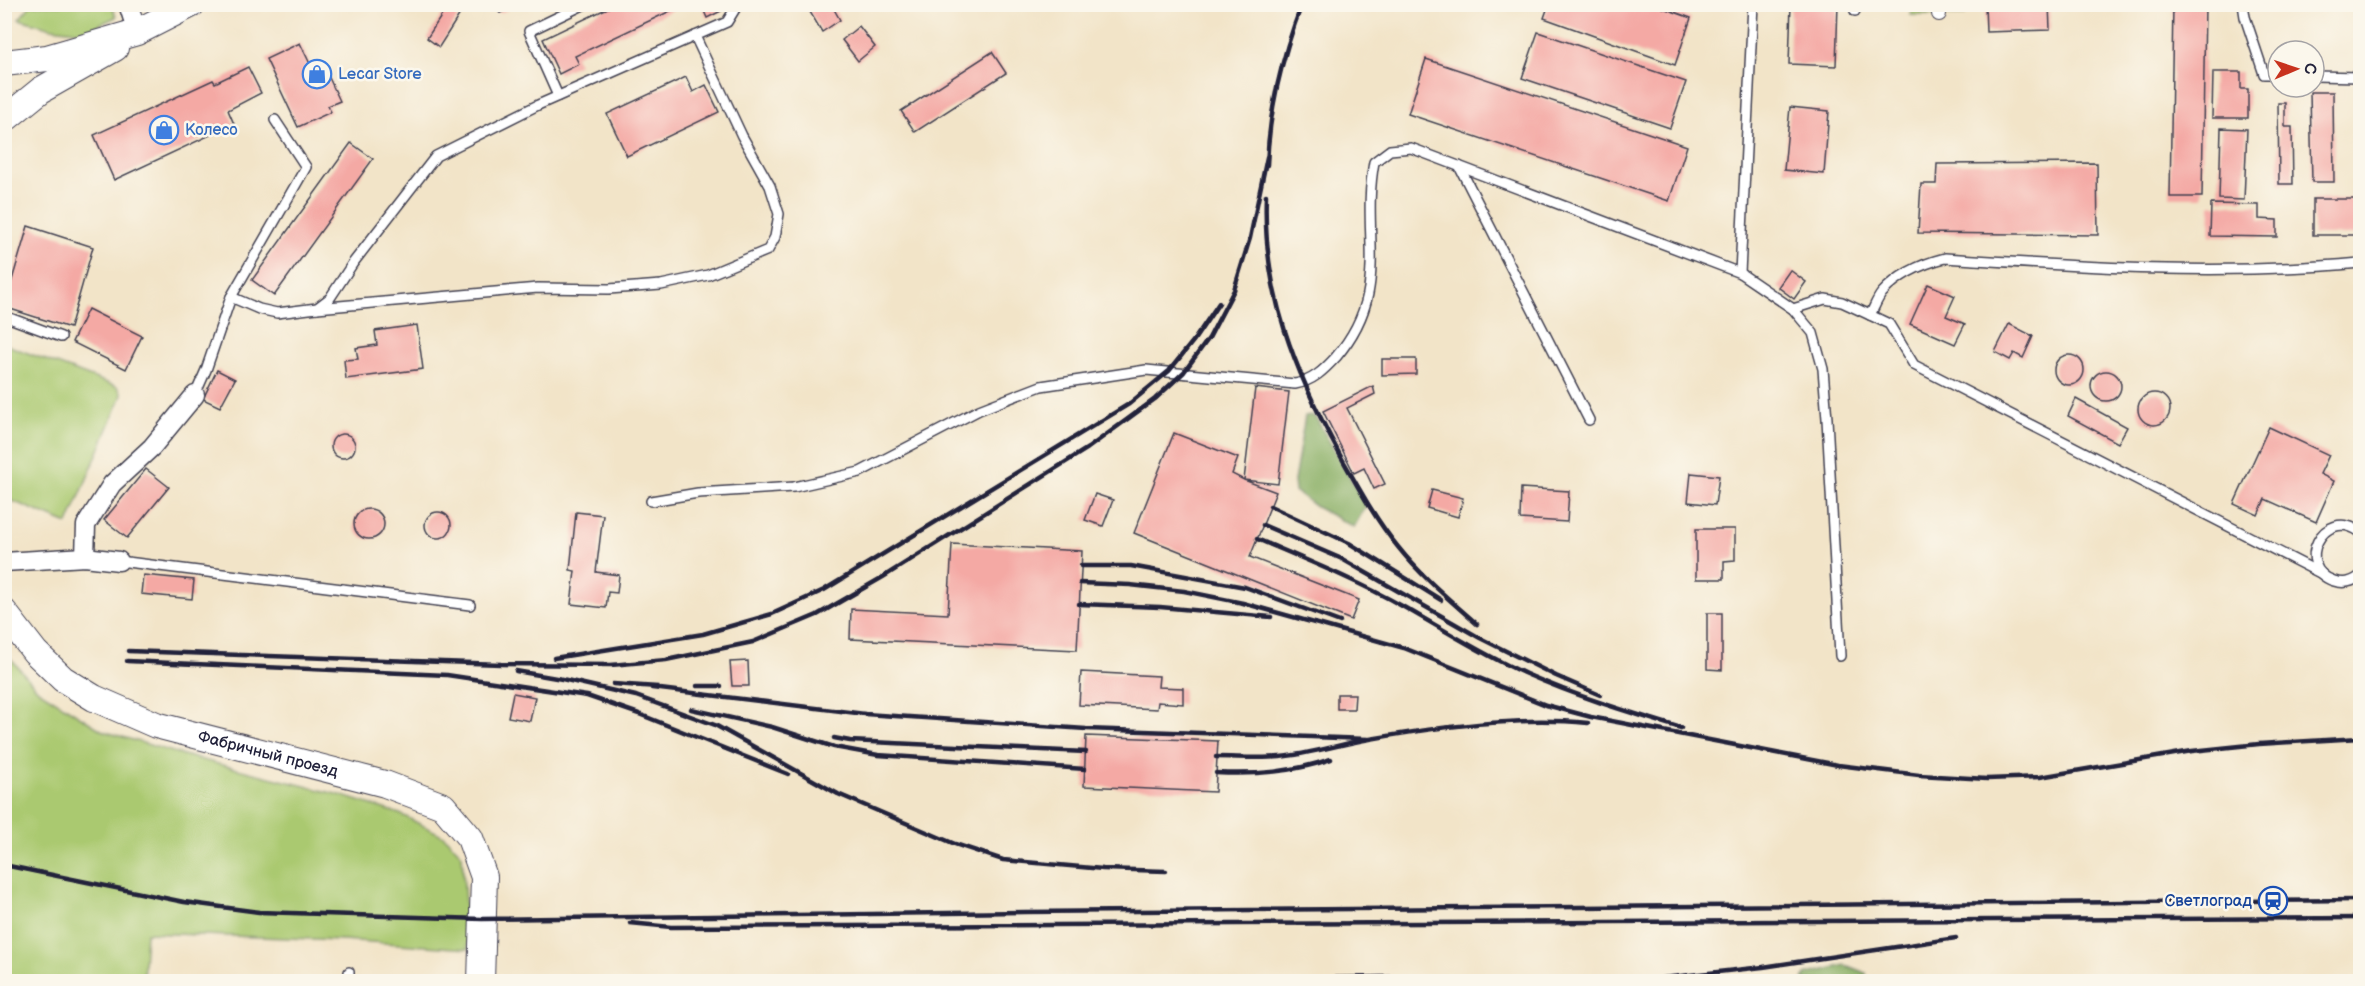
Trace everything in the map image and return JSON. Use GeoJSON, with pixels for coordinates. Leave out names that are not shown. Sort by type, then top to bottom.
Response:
{"type":"FeatureCollection","features":[{"type":"Feature","properties":{"kind":"main road"},"geometry":{"type":"LineString","coordinates":[[4,120],[41,90],[108,53],[137,32],[192,4]]}},
{"type":"Feature","properties":{"kind":"main road"},"geometry":{"type":"LineString","coordinates":[[4,63],[47,58],[137,32]]}},
{"type":"Feature","properties":{"kind":"main road","name":"Фабричный проезд"},"geometry":{"type":"LineString","coordinates":[[4,612],[35,652],[63,679],[94,698],[156,725],[385,784],[443,806],[470,838],[484,877],[481,981]]}},
{"type":"Feature","properties":{"kind":"street"},"geometry":{"type":"LineString","coordinates":[[128,4],[137,32]]}},
{"type":"Feature","properties":{"kind":"street"},"geometry":{"type":"LineString","coordinates":[[85,557],[86,525],[112,483],[152,447],[195,395]]}},
{"type":"Feature","properties":{"kind":"street"},"geometry":{"type":"LineString","coordinates":[[4,562],[85,557],[119,561]]}},
{"type":"Feature","properties":{"kind":"lane"},"geometry":{"type":"LineString","coordinates":[[558,96],[529,32],[585,4]]}},
{"type":"Feature","properties":{"kind":"lane"},"geometry":{"type":"LineString","coordinates":[[316,308],[330,298],[353,263],[436,156],[558,96],[727,22],[738,4]]}},
{"type":"Feature","properties":{"kind":"lane"},"geometry":{"type":"LineString","coordinates":[[1740,273],[1753,4]]}},
{"type":"Feature","properties":{"kind":"lane"},"geometry":{"type":"LineString","coordinates":[[2243,4],[2245,17],[2264,74],[2266,74]]}},
{"type":"Feature","properties":{"kind":"lane"},"geometry":{"type":"LineString","coordinates":[[231,297],[259,309],[277,313],[538,288],[609,289],[661,285],[708,275],[768,250],[775,237],[779,214],[770,186],[742,136],[695,36]]}},
{"type":"Feature","properties":{"kind":"lane"},"geometry":{"type":"LineString","coordinates":[[2326,76],[2361,77]]}},
{"type":"Feature","properties":{"kind":"lane"},"geometry":{"type":"LineString","coordinates":[[195,395],[231,297],[306,167],[275,120]]}},
{"type":"Feature","properties":{"kind":"lane"},"geometry":{"type":"LineString","coordinates":[[651,501],[698,493],[794,487],[860,472],[979,410],[1041,386],[1146,370],[1295,384],[1312,380],[1325,369],[1352,337],[1368,299],[1372,268],[1370,186],[1374,162],[1390,150],[1411,148],[1740,273],[1793,309],[1813,333],[1823,369],[1840,656]]}},
{"type":"Feature","properties":{"kind":"lane"},"geometry":{"type":"LineString","coordinates":[[1459,166],[1589,420]]}},
{"type":"Feature","properties":{"kind":"lane"},"geometry":{"type":"LineString","coordinates":[[1870,315],[1881,294],[1898,281],[1920,265],[1945,258],[2030,264],[2154,268],[2306,268],[2361,263]]}},
{"type":"Feature","properties":{"kind":"lane"},"geometry":{"type":"LineString","coordinates":[[1793,309],[1826,299],[1842,302],[1870,315],[1889,324],[1914,366],[2339,583],[2349,582],[2361,576]]}},
{"type":"Feature","properties":{"kind":"lane"},"geometry":{"type":"LineString","coordinates":[[4,316],[61,337]]}},
{"type":"Feature","properties":{"kind":"lane"},"geometry":{"type":"LineString","coordinates":[[2322,574],[2314,557],[2318,539],[2324,532],[2341,525],[2350,526],[2361,532]]}},
{"type":"Feature","properties":{"kind":"lane"},"geometry":{"type":"LineString","coordinates":[[119,561],[470,605]]}},
{"type":"Feature","properties":{"kind":"green space"},"geometry":{"type":"Polygon","coordinates":[[[31,5],[112,5],[116,17],[83,32],[52,28],[19,19],[31,5]]]}},
{"type":"Feature","properties":{"kind":"green space"},"geometry":{"type":"Polygon","coordinates":[[[1911,5],[1965,5],[1965,15],[1911,15],[1911,5]]]}},
{"type":"Feature","properties":{"kind":"green space"},"geometry":{"type":"Polygon","coordinates":[[[4,344],[118,387],[122,395],[68,524],[5,498],[4,344]]]}},
{"type":"Feature","properties":{"kind":"green space"},"geometry":{"type":"Polygon","coordinates":[[[1311,415],[1316,418],[1366,506],[1354,527],[1316,507],[1295,491],[1294,481],[1305,416],[1311,415]]]}},
{"type":"Feature","properties":{"kind":"green space"},"geometry":{"type":"Polygon","coordinates":[[[4,651],[38,690],[103,731],[183,755],[340,795],[400,814],[444,836],[462,855],[468,949],[343,940],[146,933],[143,981],[5,981],[4,651]]]}},
{"type":"Feature","properties":{"kind":"green space"},"geometry":{"type":"Polygon","coordinates":[[[1845,965],[1866,973],[1866,981],[1803,981],[1805,975],[1845,965]]]}},
{"type":"Feature","properties":{"kind":"building"},"geometry":{"type":"Polygon","coordinates":[[[449,4],[465,6],[439,47],[427,38],[449,4]]]}},
{"type":"Feature","properties":{"kind":"building"},"geometry":{"type":"Polygon","coordinates":[[[490,4],[519,4],[500,13],[490,4]]]}},
{"type":"Feature","properties":{"kind":"building"},"geometry":{"type":"Polygon","coordinates":[[[616,4],[685,4],[575,56],[579,64],[559,74],[543,39],[616,4]]]}},
{"type":"Feature","properties":{"kind":"building"},"geometry":{"type":"Polygon","coordinates":[[[701,4],[726,4],[727,8],[707,18],[701,4]]]}},
{"type":"Feature","properties":{"kind":"building"},"geometry":{"type":"Polygon","coordinates":[[[811,4],[831,4],[840,20],[822,32],[807,7],[811,4]]]}},
{"type":"Feature","properties":{"kind":"building"},"geometry":{"type":"Polygon","coordinates":[[[1549,4],[1652,4],[1691,18],[1675,65],[1544,18],[1549,4]]]}},
{"type":"Feature","properties":{"kind":"building"},"geometry":{"type":"Polygon","coordinates":[[[1791,4],[1838,4],[1836,66],[1789,64],[1791,4]]]}},
{"type":"Feature","properties":{"kind":"building"},"geometry":{"type":"Polygon","coordinates":[[[1985,4],[2049,4],[2050,30],[1986,32],[1985,4]]]}},
{"type":"Feature","properties":{"kind":"building"},"geometry":{"type":"Polygon","coordinates":[[[2173,4],[2205,4],[2202,197],[2170,197],[2173,4]]]}},
{"type":"Feature","properties":{"kind":"building"},"geometry":{"type":"Polygon","coordinates":[[[859,26],[875,47],[858,61],[842,40],[859,26]]]}},
{"type":"Feature","properties":{"kind":"building"},"geometry":{"type":"Polygon","coordinates":[[[1538,32],[1686,82],[1670,128],[1522,78],[1538,32]]]}},
{"type":"Feature","properties":{"kind":"building"},"geometry":{"type":"Polygon","coordinates":[[[300,43],[313,70],[323,65],[340,101],[328,106],[331,112],[298,127],[266,59],[300,43]]]}},
{"type":"Feature","properties":{"kind":"building"},"geometry":{"type":"Polygon","coordinates":[[[992,52],[1006,73],[915,132],[901,111],[992,52]]]}},
{"type":"Feature","properties":{"kind":"building"},"geometry":{"type":"Polygon","coordinates":[[[1426,59],[1687,146],[1669,201],[1408,114],[1426,59]]]}},
{"type":"Feature","properties":{"kind":"building","name":"Колесо"},"geometry":{"type":"Polygon","coordinates":[[[248,67],[261,93],[228,110],[234,124],[114,180],[94,135],[213,80],[215,83],[248,67]]]}},
{"type":"Feature","properties":{"kind":"building"},"geometry":{"type":"Polygon","coordinates":[[[2213,72],[2241,72],[2241,89],[2248,89],[2248,118],[2212,118],[2213,72]]]}},
{"type":"Feature","properties":{"kind":"building"},"geometry":{"type":"Polygon","coordinates":[[[686,77],[693,92],[706,85],[719,112],[627,156],[607,114],[686,77]]]}},
{"type":"Feature","properties":{"kind":"building"},"geometry":{"type":"Polygon","coordinates":[[[2326,92],[2333,92],[2334,182],[2312,182],[2310,99],[2326,99],[2326,92]]]}},
{"type":"Feature","properties":{"kind":"building"},"geometry":{"type":"Polygon","coordinates":[[[2278,103],[2285,103],[2285,127],[2292,127],[2293,184],[2279,184],[2278,103]]]}},
{"type":"Feature","properties":{"kind":"building"},"geometry":{"type":"Polygon","coordinates":[[[1790,107],[1829,111],[1824,174],[1784,170],[1790,107]]]}},
{"type":"Feature","properties":{"kind":"building"},"geometry":{"type":"Polygon","coordinates":[[[2221,128],[2247,129],[2244,200],[2219,199],[2221,128]]]}},
{"type":"Feature","properties":{"kind":"building"},"geometry":{"type":"Polygon","coordinates":[[[351,143],[373,159],[274,296],[252,280],[351,143]]]}},
{"type":"Feature","properties":{"kind":"building"},"geometry":{"type":"Polygon","coordinates":[[[2097,163],[2098,235],[1918,233],[1921,184],[1936,184],[1937,164],[2097,163]]]}},
{"type":"Feature","properties":{"kind":"building"},"geometry":{"type":"Polygon","coordinates":[[[2313,199],[2360,199],[2360,235],[2313,235],[2313,199]]]}},
{"type":"Feature","properties":{"kind":"building"},"geometry":{"type":"Polygon","coordinates":[[[2211,204],[2259,205],[2259,219],[2277,220],[2277,237],[2210,236],[2211,204]]]}},
{"type":"Feature","properties":{"kind":"building"},"geometry":{"type":"Polygon","coordinates":[[[28,226],[93,247],[70,328],[4,307],[28,226]]]}},
{"type":"Feature","properties":{"kind":"building"},"geometry":{"type":"Polygon","coordinates":[[[1790,270],[1806,282],[1794,299],[1778,287],[1790,270]]]}},
{"type":"Feature","properties":{"kind":"building"},"geometry":{"type":"Polygon","coordinates":[[[1928,284],[1955,296],[1946,316],[1965,324],[1955,344],[1910,324],[1928,284]]]}},
{"type":"Feature","properties":{"kind":"building"},"geometry":{"type":"Polygon","coordinates":[[[88,309],[142,336],[126,369],[72,342],[88,309]]]}},
{"type":"Feature","properties":{"kind":"building"},"geometry":{"type":"Polygon","coordinates":[[[2009,324],[2033,336],[2023,358],[2014,353],[2010,360],[1995,352],[2009,324]]]}},
{"type":"Feature","properties":{"kind":"building"},"geometry":{"type":"Polygon","coordinates":[[[417,325],[423,369],[346,379],[344,360],[358,359],[356,348],[377,345],[375,331],[417,325]]]}},
{"type":"Feature","properties":{"kind":"building"},"geometry":{"type":"Polygon","coordinates":[[[2069,355],[2080,359],[2084,370],[2080,381],[2069,385],[2058,381],[2054,370],[2058,359],[2069,355]]]}},
{"type":"Feature","properties":{"kind":"building"},"geometry":{"type":"Polygon","coordinates":[[[1382,359],[1416,359],[1416,374],[1382,375],[1382,359]]]}},
{"type":"Feature","properties":{"kind":"building"},"geometry":{"type":"Polygon","coordinates":[[[217,370],[235,379],[220,407],[203,399],[217,370]]]}},
{"type":"Feature","properties":{"kind":"building"},"geometry":{"type":"Polygon","coordinates":[[[2106,371],[2117,375],[2121,386],[2117,397],[2106,401],[2095,397],[2091,386],[2095,375],[2106,371]]]}},
{"type":"Feature","properties":{"kind":"building"},"geometry":{"type":"Polygon","coordinates":[[[1373,386],[1375,394],[1347,408],[1385,484],[1374,489],[1364,468],[1354,473],[1323,411],[1373,386]]]}},
{"type":"Feature","properties":{"kind":"building"},"geometry":{"type":"Polygon","coordinates":[[[1255,388],[1289,392],[1278,484],[1244,480],[1255,388]]]}},
{"type":"Feature","properties":{"kind":"building"},"geometry":{"type":"Polygon","coordinates":[[[2154,393],[2165,398],[2170,409],[2165,420],[2154,425],[2143,420],[2138,409],[2143,398],[2154,393]]]}},
{"type":"Feature","properties":{"kind":"building"},"geometry":{"type":"Polygon","coordinates":[[[2076,399],[2127,427],[2118,443],[2068,416],[2076,399]]]}},
{"type":"Feature","properties":{"kind":"building"},"geometry":{"type":"Polygon","coordinates":[[[2269,427],[2329,455],[2320,474],[2334,481],[2316,522],[2265,499],[2258,515],[2234,504],[2269,427]]]}},
{"type":"Feature","properties":{"kind":"building"},"geometry":{"type":"Polygon","coordinates":[[[1174,433],[1238,458],[1232,474],[1276,492],[1250,557],[1359,600],[1351,620],[1134,533],[1174,433]]]}},
{"type":"Feature","properties":{"kind":"building"},"geometry":{"type":"Polygon","coordinates":[[[338,434],[348,434],[355,441],[355,451],[348,458],[338,458],[331,451],[331,441],[338,434]]]}},
{"type":"Feature","properties":{"kind":"building"},"geometry":{"type":"Polygon","coordinates":[[[146,469],[169,487],[127,538],[104,520],[146,469]]]}},
{"type":"Feature","properties":{"kind":"building"},"geometry":{"type":"Polygon","coordinates":[[[1691,473],[1719,476],[1715,505],[1688,502],[1691,473]]]}},
{"type":"Feature","properties":{"kind":"building"},"geometry":{"type":"Polygon","coordinates":[[[1521,488],[1569,491],[1567,522],[1520,519],[1521,488]]]}},
{"type":"Feature","properties":{"kind":"building"},"geometry":{"type":"Polygon","coordinates":[[[1432,490],[1463,498],[1458,517],[1427,508],[1432,490]]]}},
{"type":"Feature","properties":{"kind":"building"},"geometry":{"type":"Polygon","coordinates":[[[1095,494],[1113,500],[1103,526],[1085,520],[1095,494]]]}},
{"type":"Feature","properties":{"kind":"building"},"geometry":{"type":"Polygon","coordinates":[[[369,509],[375,510],[383,518],[383,530],[375,538],[369,539],[363,538],[355,530],[354,524],[355,518],[363,510],[369,509]]]}},
{"type":"Feature","properties":{"kind":"building"},"geometry":{"type":"Polygon","coordinates":[[[438,512],[447,516],[451,525],[447,534],[438,538],[429,534],[425,525],[429,516],[438,512]]]}},
{"type":"Feature","properties":{"kind":"building"},"geometry":{"type":"Polygon","coordinates":[[[576,512],[603,515],[596,572],[619,575],[617,593],[608,592],[606,608],[571,604],[575,571],[570,570],[576,512]]]}},
{"type":"Feature","properties":{"kind":"building"},"geometry":{"type":"Polygon","coordinates":[[[1696,529],[1735,529],[1735,560],[1724,561],[1724,579],[1696,579],[1696,529]]]}},
{"type":"Feature","properties":{"kind":"building"},"geometry":{"type":"Polygon","coordinates":[[[952,544],[1082,551],[1077,650],[850,639],[851,609],[948,614],[952,544]]]}},
{"type":"Feature","properties":{"kind":"building"},"geometry":{"type":"Polygon","coordinates":[[[143,575],[194,580],[192,599],[141,594],[143,575]]]}},
{"type":"Feature","properties":{"kind":"building"},"geometry":{"type":"Polygon","coordinates":[[[1707,613],[1722,613],[1722,670],[1707,669],[1707,613]]]}},
{"type":"Feature","properties":{"kind":"building"},"geometry":{"type":"Polygon","coordinates":[[[748,661],[749,686],[732,686],[730,662],[748,661]]]}},
{"type":"Feature","properties":{"kind":"building"},"geometry":{"type":"Polygon","coordinates":[[[1081,672],[1159,676],[1158,687],[1183,688],[1183,704],[1158,702],[1157,709],[1079,705],[1081,672]]]}},
{"type":"Feature","properties":{"kind":"building"},"geometry":{"type":"Polygon","coordinates":[[[513,693],[535,697],[530,721],[508,717],[513,693]]]}},
{"type":"Feature","properties":{"kind":"building"},"geometry":{"type":"Polygon","coordinates":[[[1337,694],[1355,694],[1354,709],[1337,709],[1337,694]]]}},
{"type":"Feature","properties":{"kind":"building"},"geometry":{"type":"Polygon","coordinates":[[[1086,736],[1218,741],[1215,792],[1084,786],[1086,736]]]}},
{"type":"Feature","properties":{"kind":"railway"},"geometry":{"type":"LineString","coordinates":[[1267,165],[1270,124],[1278,83],[1288,43],[1302,4]]}},
{"type":"Feature","properties":{"kind":"railway"},"geometry":{"type":"LineString","coordinates":[[128,651],[501,664],[611,665],[666,660],[753,642],[817,615],[883,577],[1088,448],[1155,399],[1184,372],[1209,338],[1234,290],[1250,238],[1267,157]]}},
{"type":"Feature","properties":{"kind":"railway"},"geometry":{"type":"LineString","coordinates":[[1266,195],[1266,230],[1276,298],[1296,362],[1324,424],[1360,491],[1390,536],[1426,578],[1477,624]]}},
{"type":"Feature","properties":{"kind":"railway"},"geometry":{"type":"LineString","coordinates":[[554,658],[703,634],[772,614],[824,590],[1129,404],[1169,371],[1219,303]]}},
{"type":"Feature","properties":{"kind":"railway"},"geometry":{"type":"LineString","coordinates":[[1270,506],[1349,543],[1441,600]]}},
{"type":"Feature","properties":{"kind":"railway"},"geometry":{"type":"LineString","coordinates":[[1263,525],[1342,559],[1480,638],[1600,695]]}},
{"type":"Feature","properties":{"kind":"railway"},"geometry":{"type":"LineString","coordinates":[[1257,539],[1367,588],[1510,667],[1583,697],[1681,728]]}},
{"type":"Feature","properties":{"kind":"railway"},"geometry":{"type":"LineString","coordinates":[[1081,566],[1131,566],[1245,587],[1340,622]]}},
{"type":"Feature","properties":{"kind":"railway"},"geometry":{"type":"LineString","coordinates":[[1080,583],[1130,585],[1184,591],[1243,603],[1404,648],[1546,705],[1591,717],[1838,765],[1919,775],[1987,779],[2040,777],[2192,751],[2259,744],[2360,738]]}},
{"type":"Feature","properties":{"kind":"railway"},"geometry":{"type":"LineString","coordinates":[[1079,604],[1160,607],[1271,617]]}},
{"type":"Feature","properties":{"kind":"railway"},"geometry":{"type":"LineString","coordinates":[[127,661],[447,675],[587,696],[639,714],[788,774]]}},
{"type":"Feature","properties":{"kind":"railway"},"geometry":{"type":"LineString","coordinates":[[516,671],[636,696],[715,725],[838,794],[955,844],[1003,860],[1103,869],[1166,871]]}},
{"type":"Feature","properties":{"kind":"railway"},"geometry":{"type":"LineString","coordinates":[[613,684],[658,687]]}},
{"type":"Feature","properties":{"kind":"railway"},"geometry":{"type":"LineString","coordinates":[[697,686],[721,686]]}},
{"type":"Feature","properties":{"kind":"railway"},"geometry":{"type":"LineString","coordinates":[[652,688],[865,714],[1086,729],[1368,739]]}},
{"type":"Feature","properties":{"kind":"railway"},"geometry":{"type":"LineString","coordinates":[[691,709],[772,727],[834,747],[878,755],[1085,769]]}},
{"type":"Feature","properties":{"kind":"railway"},"geometry":{"type":"LineString","coordinates":[[1216,757],[1292,756],[1370,739],[1479,724],[1534,721],[1588,723]]}},
{"type":"Feature","properties":{"kind":"railway"},"geometry":{"type":"LineString","coordinates":[[834,738],[850,741],[1086,752]]}},
{"type":"Feature","properties":{"kind":"railway"},"geometry":{"type":"LineString","coordinates":[[1216,773],[1275,772],[1331,759]]}},
{"type":"Feature","properties":{"kind":"railway"},"geometry":{"type":"LineString","coordinates":[[4,865],[184,902],[259,912],[482,919],[2360,900]]}},
{"type":"Feature","properties":{"kind":"railway"},"geometry":{"type":"LineString","coordinates":[[630,923],[671,927],[2360,918]]}},
{"type":"Feature","properties":{"kind":"railway"},"geometry":{"type":"LineString","coordinates":[[1627,982],[1763,967],[1956,938]]}},
{"type":"Feature","properties":{"kind":"railway"},"geometry":{"type":"LineString","coordinates":[[1037,982],[1390,977],[1467,982]]}},
{"type":"Feature","properties":{"kind":"place","name":"Lecar Store"},"geometry":{"type":"Point","coordinates":[317,74]}},
{"type":"Feature","properties":{"kind":"place","name":"Колесо"},"geometry":{"type":"Point","coordinates":[164,130]}},
{"type":"Feature","properties":{"kind":"place","name":"Светлоград"},"geometry":{"type":"Point","coordinates":[2273,901]}}]}
